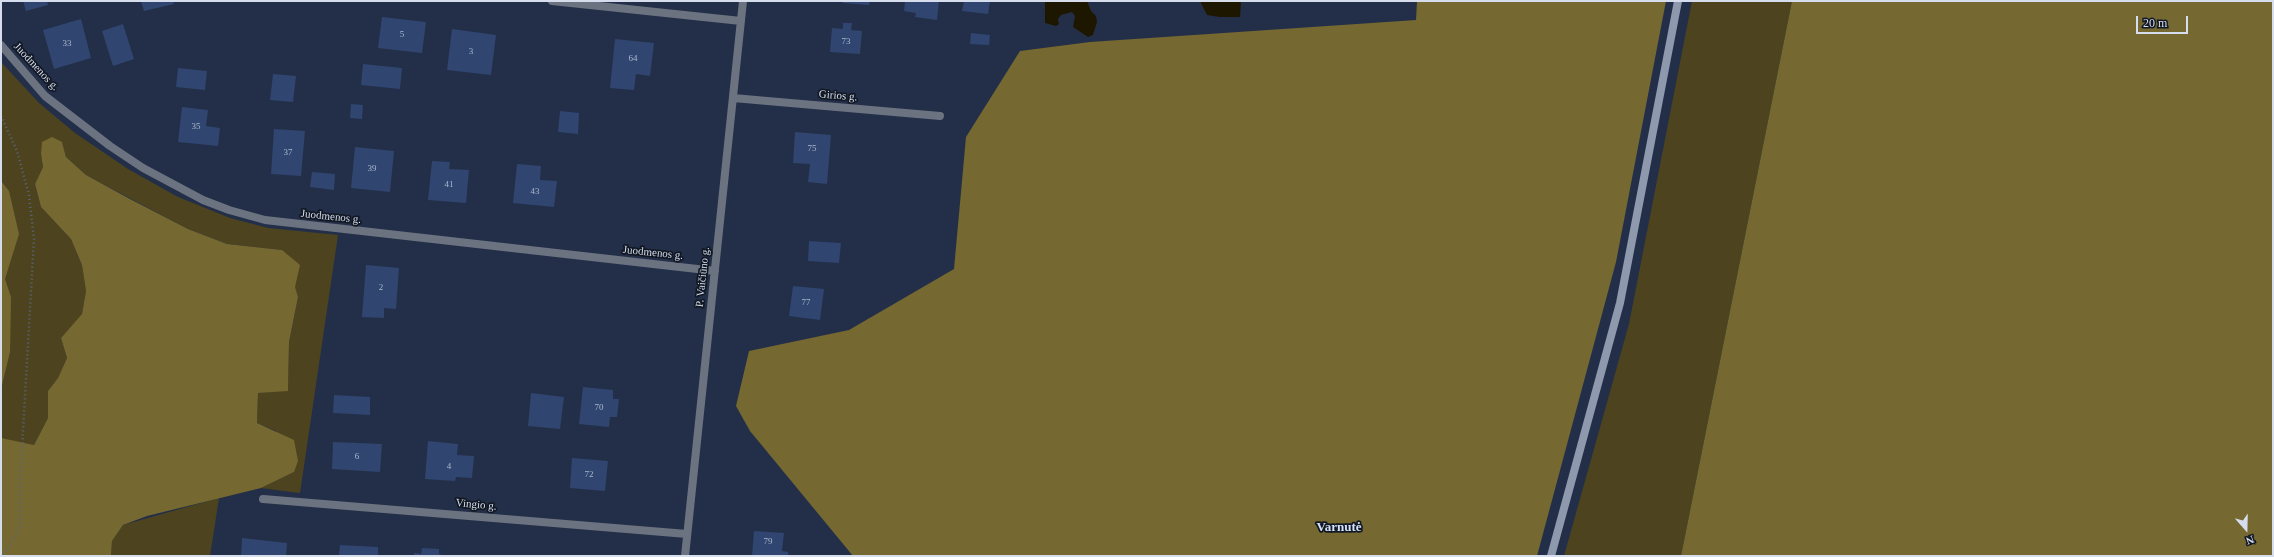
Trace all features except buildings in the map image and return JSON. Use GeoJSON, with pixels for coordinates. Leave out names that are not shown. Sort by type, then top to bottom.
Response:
{"type":"FeatureCollection","features":[{"type":"Feature","properties":{"kind":"main road"},"geometry":{"type":"LineString","coordinates":[[1551,556],[1620,303],[1678,1]]}},
{"type":"Feature","properties":{"kind":"street"},"geometry":{"type":"LineString","coordinates":[[552,1],[741,21]]}},
{"type":"Feature","properties":{"kind":"street","name":"P. Vaičiūno g."},"geometry":{"type":"LineString","coordinates":[[685,556],[743,1]]}},
{"type":"Feature","properties":{"kind":"street","name":"Juodmenos g."},"geometry":{"type":"LineString","coordinates":[[1,45],[46,96],[110,146],[143,168],[203,200],[229,210],[265,220],[715,271]]}},
{"type":"Feature","properties":{"kind":"street","name":"Girios g."},"geometry":{"type":"LineString","coordinates":[[733,98],[940,116]]}},
{"type":"Feature","properties":{"kind":"street","name":"Vingio g."},"geometry":{"type":"LineString","coordinates":[[263,499],[687,534]]}},
{"type":"Feature","properties":{"kind":"path"},"geometry":{"type":"LineString","coordinates":[[1,116],[17,151],[29,195],[34,239],[20,484],[20,527],[4,556]]}},
{"type":"Feature","properties":{"kind":"shaded area"},"geometry":{"type":"Polygon","coordinates":[[[1045,1],[1087,1],[1091,11],[1096,16],[1097,22],[1093,35],[1088,37],[1073,27],[1075,16],[1072,12],[1061,15],[1058,19],[1059,24],[1056,26],[1045,23],[1045,1]]]}},
{"type":"Feature","properties":{"kind":"shaded area"},"geometry":{"type":"Polygon","coordinates":[[[1200,1],[1241,1],[1240,17],[1220,17],[1207,15],[1200,1]]]}},
{"type":"Feature","properties":{"kind":"shaded area"},"geometry":{"type":"Polygon","coordinates":[[[1417,1],[1666,1],[1616,262],[1537,556],[853,556],[750,431],[736,406],[749,351],[849,330],[954,269],[966,137],[1020,51],[1090,42],[1416,20],[1417,1]]]}},
{"type":"Feature","properties":{"kind":"shaded area"},"geometry":{"type":"Polygon","coordinates":[[[1692,1],[1792,1],[1681,556],[1564,556],[1629,324],[1692,1]]]}},
{"type":"Feature","properties":{"kind":"shaded area"},"geometry":{"type":"Polygon","coordinates":[[[1792,1],[2273,1],[2273,556],[1681,556],[1792,1]]]}},
{"type":"Feature","properties":{"kind":"shaded area"},"geometry":{"type":"Polygon","coordinates":[[[1,62],[39,103],[75,133],[128,169],[178,197],[230,218],[268,228],[338,235],[300,493],[261,488],[294,472],[276,431],[257,423],[258,393],[288,390],[289,342],[298,297],[282,250],[227,244],[188,229],[86,175],[66,157],[62,142],[41,154],[43,167],[35,184],[41,207],[71,239],[82,265],[86,291],[82,315],[61,338],[67,358],[58,378],[48,391],[48,418],[34,445],[23,443],[1,556],[1,62]]]}},
{"type":"Feature","properties":{"kind":"shaded area"},"geometry":{"type":"Polygon","coordinates":[[[52,137],[62,142],[66,157],[86,175],[188,229],[227,244],[282,250],[300,265],[295,287],[298,297],[289,342],[288,391],[258,393],[257,423],[294,440],[298,461],[294,472],[261,488],[147,516],[123,525],[112,541],[111,556],[1,556],[1,438],[34,445],[48,418],[48,391],[58,378],[67,358],[61,338],[82,314],[86,291],[82,265],[71,239],[41,207],[35,184],[43,167],[41,154],[42,142],[52,137]]]}},
{"type":"Feature","properties":{"kind":"shaded area"},"geometry":{"type":"Polygon","coordinates":[[[1,181],[9,191],[19,234],[5,279],[11,297],[10,352],[1,389],[1,181]]]}},
{"type":"Feature","properties":{"kind":"shaded area"},"geometry":{"type":"Polygon","coordinates":[[[219,498],[210,556],[111,556],[112,541],[123,525],[219,498]]]}},
{"type":"Feature","properties":{"kind":"district","name":"Varnutė"},"geometry":{"type":"Point","coordinates":[1339,528]}}]}
